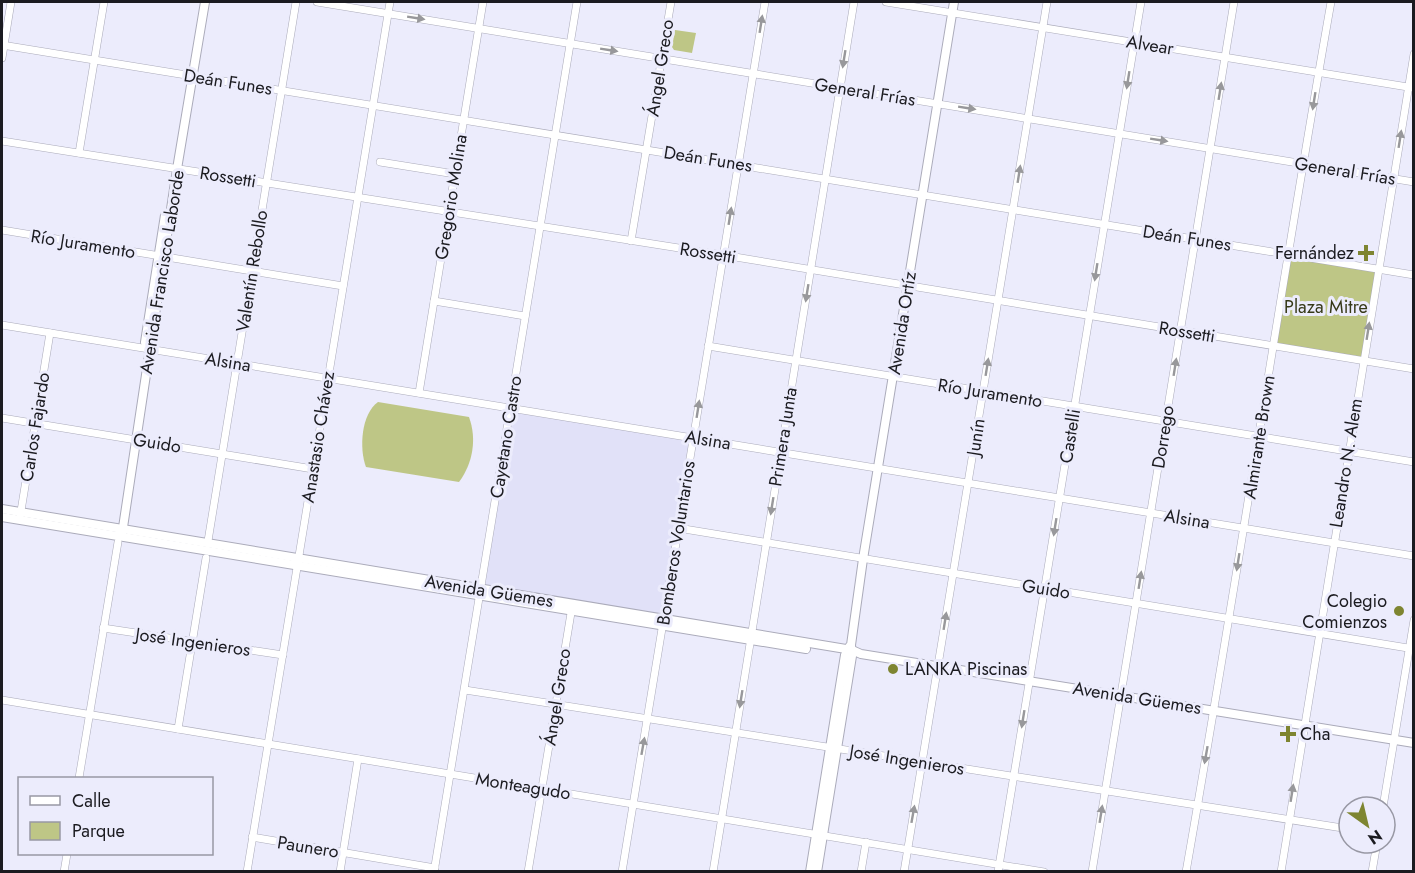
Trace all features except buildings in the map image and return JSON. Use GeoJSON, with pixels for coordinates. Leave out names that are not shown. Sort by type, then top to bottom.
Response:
{"type":"FeatureCollection","features":[{"type":"Feature","properties":{"kind":"main road","name":"Avenida Francisco Laborde"},"geometry":{"type":"LineString","coordinates":[[119,535],[199,2]]}},
{"type":"Feature","properties":{"kind":"main road","name":"Avenida Francisco Laborde"},"geometry":{"type":"LineString","coordinates":[[189,75],[205,2]]}},
{"type":"Feature","properties":{"kind":"main road","name":"Avenida Ortíz"},"geometry":{"type":"LineString","coordinates":[[817,872],[832,748],[851,651],[863,559],[954,2]]}},
{"type":"Feature","properties":{"kind":"main road"},"geometry":{"type":"LineString","coordinates":[[2,510],[20,516]]}},
{"type":"Feature","properties":{"kind":"main road","name":"Avenida Güemes"},"geometry":{"type":"LineString","coordinates":[[20,516],[119,535],[1413,743]]}},
{"type":"Feature","properties":{"kind":"main road"},"geometry":{"type":"LineString","coordinates":[[2,517],[20,516]]}},
{"type":"Feature","properties":{"kind":"main road","name":"Avenida Ortíz"},"geometry":{"type":"LineString","coordinates":[[810,872],[820,835]]}},
{"type":"Feature","properties":{"kind":"street"},"geometry":{"type":"LineString","coordinates":[[2,58],[11,2]]}},
{"type":"Feature","properties":{"kind":"street"},"geometry":{"type":"LineString","coordinates":[[80,153],[104,2]]}},
{"type":"Feature","properties":{"kind":"street","name":"Valentín Rebollo"},"geometry":{"type":"LineString","coordinates":[[208,541],[296,2]]}},
{"type":"Feature","properties":{"kind":"street","name":"General Frías"},"geometry":{"type":"LineString","coordinates":[[317,2],[1413,182]]}},
{"type":"Feature","properties":{"kind":"street","name":"Anastasio Chávez"},"geometry":{"type":"LineString","coordinates":[[247,872],[390,2]]}},
{"type":"Feature","properties":{"kind":"street","name":"Gregorio Molina"},"geometry":{"type":"LineString","coordinates":[[419,393],[483,2]]}},
{"type":"Feature","properties":{"kind":"street","name":"Cayetano Castro"},"geometry":{"type":"LineString","coordinates":[[435,870],[577,2]]}},
{"type":"Feature","properties":{"kind":"street","name":"Ángel Greco"},"geometry":{"type":"LineString","coordinates":[[632,241],[671,2]]}},
{"type":"Feature","properties":{"kind":"street","name":"Bomberos Voluntarios"},"geometry":{"type":"LineString","coordinates":[[622,872],[765,2]]}},
{"type":"Feature","properties":{"kind":"street","name":"Primera Junta"},"geometry":{"type":"LineString","coordinates":[[712,872],[854,2]]}},
{"type":"Feature","properties":{"kind":"street","name":"Alvear"},"geometry":{"type":"LineString","coordinates":[[885,2],[1411,88]]}},
{"type":"Feature","properties":{"kind":"street","name":"Junín"},"geometry":{"type":"LineString","coordinates":[[904,872],[1047,2]]}},
{"type":"Feature","properties":{"kind":"street","name":"Castelli"},"geometry":{"type":"LineString","coordinates":[[999,868],[1141,2]]}},
{"type":"Feature","properties":{"kind":"street","name":"Dorrego"},"geometry":{"type":"LineString","coordinates":[[1092,872],[1234,2]]}},
{"type":"Feature","properties":{"kind":"street","name":"Almirante Brown"},"geometry":{"type":"LineString","coordinates":[[1186,872],[1230,619],[1331,2]]}},
{"type":"Feature","properties":{"kind":"street","name":"Deán Funes"},"geometry":{"type":"LineString","coordinates":[[3,45],[1413,275]]}},
{"type":"Feature","properties":{"kind":"street","name":"Leandro N. Alem"},"geometry":{"type":"LineString","coordinates":[[1281,872],[1393,178],[1411,88],[1413,54]]}},
{"type":"Feature","properties":{"kind":"street","name":"Rossetti"},"geometry":{"type":"LineString","coordinates":[[2,141],[723,255],[1413,369]]}},
{"type":"Feature","properties":{"kind":"street"},"geometry":{"type":"LineString","coordinates":[[380,162],[455,174]]}},
{"type":"Feature","properties":{"kind":"street","name":"Río Juramento"},"geometry":{"type":"LineString","coordinates":[[2,230],[343,286]]}},
{"type":"Feature","properties":{"kind":"street"},"geometry":{"type":"LineString","coordinates":[[434,301],[525,316]]}},
{"type":"Feature","properties":{"kind":"street","name":"Alsina"},"geometry":{"type":"LineString","coordinates":[[2,325],[1413,556]]}},
{"type":"Feature","properties":{"kind":"street","name":"Carlos Fajardo"},"geometry":{"type":"LineString","coordinates":[[20,516],[50,333]]}},
{"type":"Feature","properties":{"kind":"street","name":"Río Juramento"},"geometry":{"type":"LineString","coordinates":[[708,346],[1413,462]]}},
{"type":"Feature","properties":{"kind":"street","name":"Guido"},"geometry":{"type":"LineString","coordinates":[[2,417],[313,469]]}},
{"type":"Feature","properties":{"kind":"street","name":"Guido"},"geometry":{"type":"LineString","coordinates":[[678,528],[1411,649]]}},
{"type":"Feature","properties":{"kind":"street","name":"Avenida Francisco Laborde"},"geometry":{"type":"LineString","coordinates":[[79,777],[119,535]]}},
{"type":"Feature","properties":{"kind":"street"},"geometry":{"type":"LineString","coordinates":[[178,729],[206,558]]}},
{"type":"Feature","properties":{"kind":"street","name":"Ángel Greco"},"geometry":{"type":"LineString","coordinates":[[528,872],[572,607]]}},
{"type":"Feature","properties":{"kind":"street"},"geometry":{"type":"LineString","coordinates":[[1385,795],[1411,649],[1413,620]]}},
{"type":"Feature","properties":{"kind":"street","name":"José Ingenieros"},"geometry":{"type":"LineString","coordinates":[[103,628],[283,655]]}},
{"type":"Feature","properties":{"kind":"street","name":"José Ingenieros"},"geometry":{"type":"LineString","coordinates":[[465,690],[1337,827]]}},
{"type":"Feature","properties":{"kind":"street","name":"Monteagudo"},"geometry":{"type":"LineString","coordinates":[[2,700],[907,848],[999,868],[1044,872]]}},
{"type":"Feature","properties":{"kind":"street"},"geometry":{"type":"LineString","coordinates":[[340,872],[358,759]]}},
{"type":"Feature","properties":{"kind":"street","name":"Paunero"},"geometry":{"type":"LineString","coordinates":[[252,837],[435,870]]}},
{"type":"Feature","properties":{"kind":"street"},"geometry":{"type":"LineString","coordinates":[[861,872],[866,842]]}},
{"type":"Feature","properties":{"kind":"street"},"geometry":{"type":"LineString","coordinates":[[64,872],[67,855]]}},
{"type":"Feature","properties":{"kind":"street"},"geometry":{"type":"LineString","coordinates":[[1372,872],[1375,855]]}},
{"type":"Feature","properties":{"kind":"shaded area"},"geometry":{"type":"Polygon","coordinates":[[[512,410],[690,440],[661,615],[485,587],[512,410]]]}},
{"type":"Feature","properties":{"kind":"green space"},"geometry":{"type":"Polygon","coordinates":[[[675,30],[696,33],[692,53],[674,50],[672,47],[675,30]]]}},
{"type":"Feature","properties":{"kind":"green space","name":"Plaza Mitre"},"geometry":{"type":"Polygon","coordinates":[[[1289,256],[1377,271],[1363,357],[1275,343],[1289,256]]]}},
{"type":"Feature","properties":{"kind":"green space"},"geometry":{"type":"Polygon","coordinates":[[[378,402],[469,417],[473,434],[472,451],[468,467],[459,482],[366,467],[362,442],[363,432],[368,415],[378,402]]]}},
{"type":"Feature","properties":{"kind":"place","name":"Fernández"},"geometry":{"type":"Point","coordinates":[1366,253]}},
{"type":"Feature","properties":{"kind":"place","name":"Colegio Comienzos"},"geometry":{"type":"Point","coordinates":[1399,611]}},
{"type":"Feature","properties":{"kind":"place","name":"LANKA Piscinas"},"geometry":{"type":"Point","coordinates":[893,669]}},
{"type":"Feature","properties":{"kind":"place","name":"Cha"},"geometry":{"type":"Point","coordinates":[1288,734]}}]}
